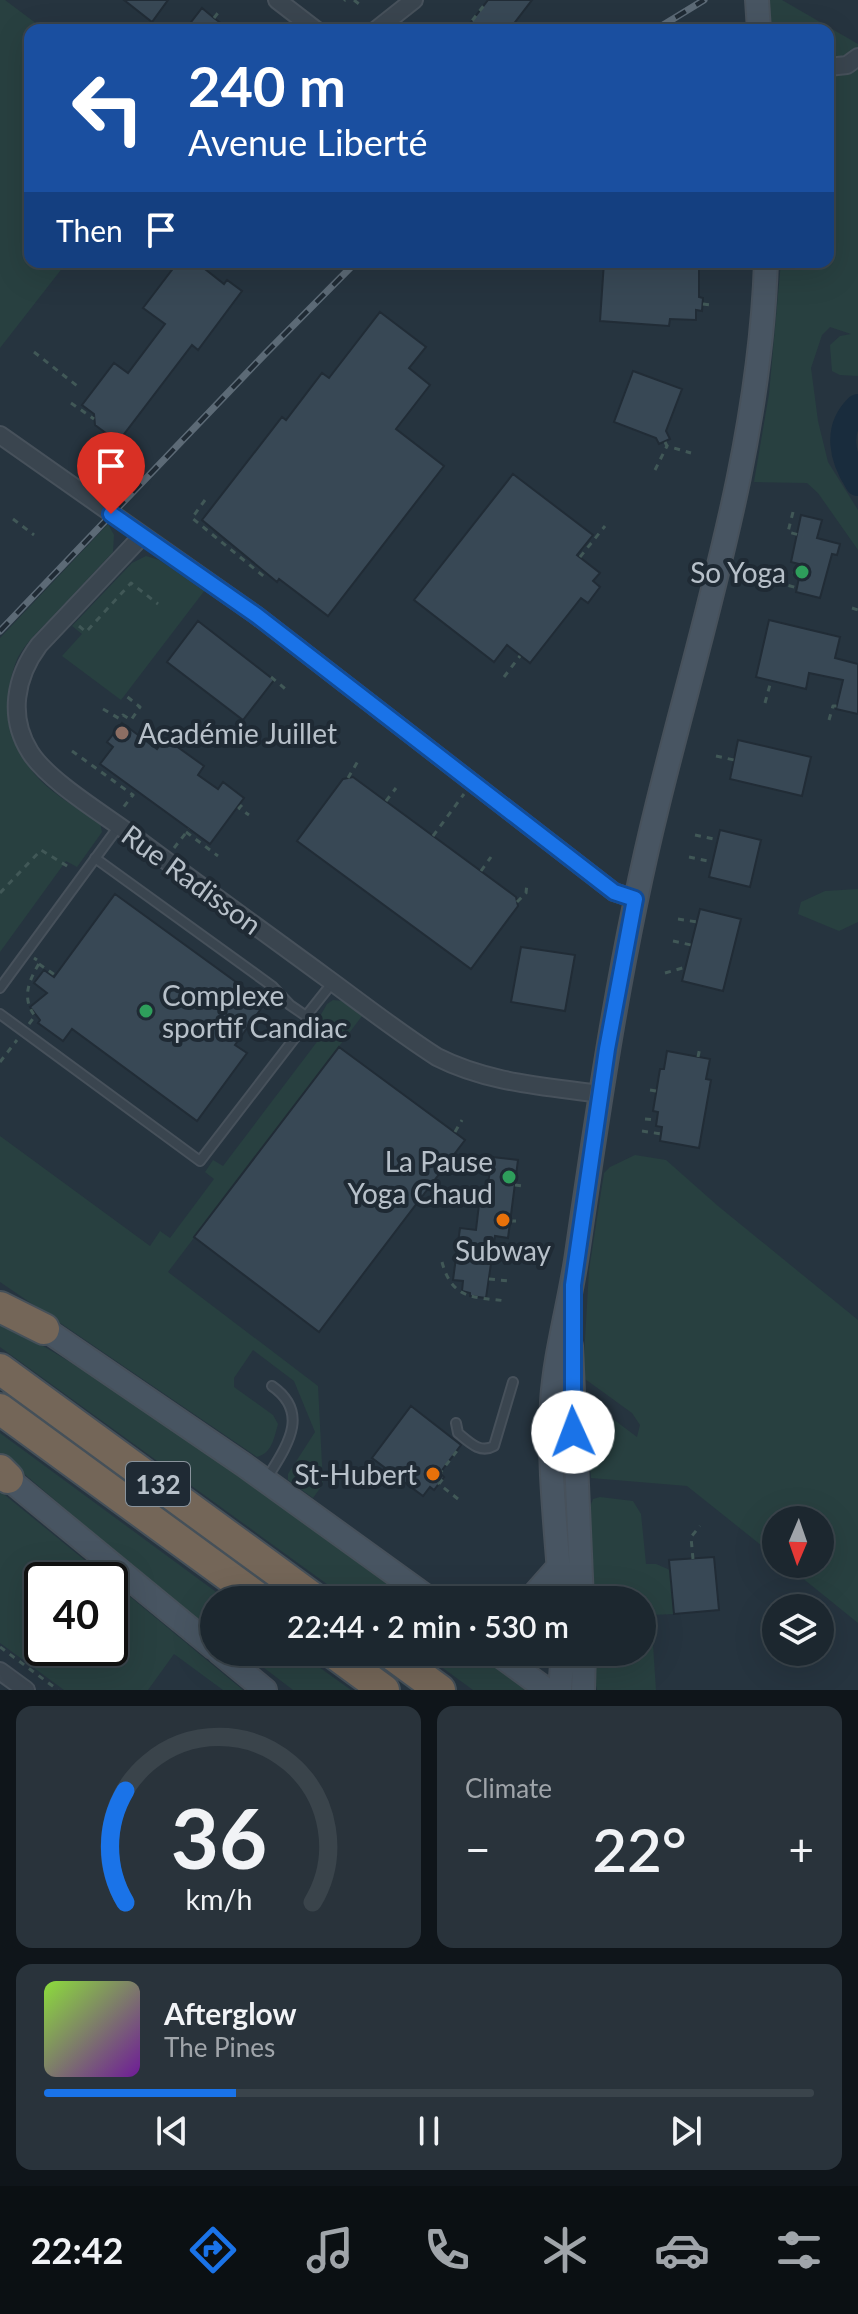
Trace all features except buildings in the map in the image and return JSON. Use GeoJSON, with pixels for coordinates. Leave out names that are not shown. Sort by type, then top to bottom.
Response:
{"type":"FeatureCollection","features":[{"type":"Feature","properties":{"kind":"highway"},"geometry":{"type":"LineString","coordinates":[[0,1307],[44,1329]]}},
{"type":"Feature","properties":{"kind":"highway","name":"132"},"geometry":{"type":"LineString","coordinates":[[0,1369],[297,1586]]}},
{"type":"Feature","properties":{"kind":"highway","name":"132"},"geometry":{"type":"LineString","coordinates":[[0,1409],[242,1586]]}},
{"type":"Feature","properties":{"kind":"highway"},"geometry":{"type":"LineString","coordinates":[[351,1666],[384,1690]]}},
{"type":"Feature","properties":{"kind":"highway"},"geometry":{"type":"LineString","coordinates":[[407,1666],[440,1690]]}},
{"type":"Feature","properties":{"kind":"street"},"geometry":{"type":"LineString","coordinates":[[277,0],[308,24]]}},
{"type":"Feature","properties":{"kind":"street"},"geometry":{"type":"LineString","coordinates":[[384,24],[414,0]]}},
{"type":"Feature","properties":{"kind":"street"},"geometry":{"type":"LineString","coordinates":[[757,0],[759,24]]}},
{"type":"Feature","properties":{"kind":"street"},"geometry":{"type":"LineString","coordinates":[[834,66],[847,65],[858,57]]}},
{"type":"Feature","properties":{"kind":"street"},"geometry":{"type":"LineString","coordinates":[[560,1586],[552,1410],[600,1094],[635,899],[739,484],[759,363],[766,268]]}},
{"type":"Feature","properties":{"kind":"street"},"geometry":{"type":"LineString","coordinates":[[0,435],[256,615],[614,892],[635,899]]}},
{"type":"Feature","properties":{"kind":"street","name":"Rue Radisson"},"geometry":{"type":"LineString","coordinates":[[142,536],[39,645],[26,665],[17,698],[20,730],[32,756],[53,776],[119,819],[165,860],[420,1046],[454,1065],[499,1079],[600,1094]]}},
{"type":"Feature","properties":{"kind":"street"},"geometry":{"type":"LineString","coordinates":[[573,1285],[572,1404],[581,1586]]}},
{"type":"Feature","properties":{"kind":"street"},"geometry":{"type":"LineString","coordinates":[[0,1297],[265,1480],[412,1586]]}},
{"type":"Feature","properties":{"kind":"street"},"geometry":{"type":"LineString","coordinates":[[3,1474],[200,1636]]}},
{"type":"Feature","properties":{"kind":"street"},"geometry":{"type":"LineString","coordinates":[[541,1586],[559,1566]]}},
{"type":"Feature","properties":{"kind":"street"},"geometry":{"type":"LineString","coordinates":[[236,1666],[265,1690]]}},
{"type":"Feature","properties":{"kind":"street"},"geometry":{"type":"LineString","coordinates":[[514,1666],[547,1690]]}},
{"type":"Feature","properties":{"kind":"street"},"geometry":{"type":"LineString","coordinates":[[560,1690],[562,1666]]}},
{"type":"Feature","properties":{"kind":"street"},"geometry":{"type":"LineString","coordinates":[[583,1690],[584,1666]]}},
{"type":"Feature","properties":{"kind":"street"},"geometry":{"type":"LineString","coordinates":[[0,1671],[26,1690]]}},
{"type":"Feature","properties":{"kind":"lane"},"geometry":{"type":"LineString","coordinates":[[0,988],[95,858],[119,819]]}},
{"type":"Feature","properties":{"kind":"lane"},"geometry":{"type":"LineString","coordinates":[[0,1014],[200,1161],[307,1022],[306,1016],[272,986],[95,858]]}},
{"type":"Feature","properties":{"kind":"lane"},"geometry":{"type":"LineString","coordinates":[[306,1016],[333,982]]}},
{"type":"Feature","properties":{"kind":"lane"},"geometry":{"type":"LineString","coordinates":[[456,1423],[458,1433],[478,1448],[487,1450],[494,1446],[513,1382]]}},
{"type":"Feature","properties":{"kind":"lane"},"geometry":{"type":"LineString","coordinates":[[265,1480],[285,1447],[293,1422],[287,1397],[272,1386]]}},
{"type":"Feature","properties":{"kind":"path"},"geometry":{"type":"LineString","coordinates":[[354,0],[359,4]]}},
{"type":"Feature","properties":{"kind":"path"},"geometry":{"type":"LineString","coordinates":[[469,24],[478,8],[485,4]]}},
{"type":"Feature","properties":{"kind":"path"},"geometry":{"type":"LineString","coordinates":[[214,18],[221,9]]}},
{"type":"Feature","properties":{"kind":"path"},"geometry":{"type":"LineString","coordinates":[[703,304],[710,305]]}},
{"type":"Feature","properties":{"kind":"path"},"geometry":{"type":"LineString","coordinates":[[34,352],[81,389]]}},
{"type":"Feature","properties":{"kind":"path"},"geometry":{"type":"LineString","coordinates":[[71,403],[94,419]]}},
{"type":"Feature","properties":{"kind":"path"},"geometry":{"type":"LineString","coordinates":[[655,470],[666,444],[691,453]]}},
{"type":"Feature","properties":{"kind":"path"},"geometry":{"type":"LineString","coordinates":[[205,500],[192,518],[267,579]]}},
{"type":"Feature","properties":{"kind":"path"},"geometry":{"type":"LineString","coordinates":[[786,539],[793,512]]}},
{"type":"Feature","properties":{"kind":"path"},"geometry":{"type":"LineString","coordinates":[[13,519],[34,535]]}},
{"type":"Feature","properties":{"kind":"path"},"geometry":{"type":"LineString","coordinates":[[580,557],[605,526]]}},
{"type":"Feature","properties":{"kind":"path"},"geometry":{"type":"LineString","coordinates":[[788,532],[803,536]]}},
{"type":"Feature","properties":{"kind":"path"},"geometry":{"type":"LineString","coordinates":[[781,569],[797,573]]}},
{"type":"Feature","properties":{"kind":"path"},"geometry":{"type":"LineString","coordinates":[[777,582],[797,588]]}},
{"type":"Feature","properties":{"kind":"path"},"geometry":{"type":"LineString","coordinates":[[80,627],[86,632],[131,583],[158,604]]}},
{"type":"Feature","properties":{"kind":"path"},"geometry":{"type":"LineString","coordinates":[[852,608],[858,610]]}},
{"type":"Feature","properties":{"kind":"path"},"geometry":{"type":"LineString","coordinates":[[504,677],[520,656]]}},
{"type":"Feature","properties":{"kind":"path"},"geometry":{"type":"LineString","coordinates":[[271,677],[289,692]]}},
{"type":"Feature","properties":{"kind":"path"},"geometry":{"type":"LineString","coordinates":[[765,703],[771,681]]}},
{"type":"Feature","properties":{"kind":"path"},"geometry":{"type":"LineString","coordinates":[[103,709],[120,719],[123,715],[131,720],[140,707],[125,695]]}},
{"type":"Feature","properties":{"kind":"path"},"geometry":{"type":"LineString","coordinates":[[829,720],[833,706],[837,706]]}},
{"type":"Feature","properties":{"kind":"path"},"geometry":{"type":"LineString","coordinates":[[72,751],[135,793],[119,819]]}},
{"type":"Feature","properties":{"kind":"path"},"geometry":{"type":"LineString","coordinates":[[716,756],[734,760]]}},
{"type":"Feature","properties":{"kind":"path"},"geometry":{"type":"LineString","coordinates":[[348,778],[358,761]]}},
{"type":"Feature","properties":{"kind":"path"},"geometry":{"type":"LineString","coordinates":[[386,801],[396,788]]}},
{"type":"Feature","properties":{"kind":"path"},"geometry":{"type":"LineString","coordinates":[[433,836],[466,791]]}},
{"type":"Feature","properties":{"kind":"path"},"geometry":{"type":"LineString","coordinates":[[242,805],[239,808],[249,815]]}},
{"type":"Feature","properties":{"kind":"path"},"geometry":{"type":"LineString","coordinates":[[165,860],[188,830],[218,856]]}},
{"type":"Feature","properties":{"kind":"path"},"geometry":{"type":"LineString","coordinates":[[695,835],[718,840]]}},
{"type":"Feature","properties":{"kind":"path"},"geometry":{"type":"LineString","coordinates":[[0,893],[41,850],[82,876]]}},
{"type":"Feature","properties":{"kind":"path"},"geometry":{"type":"LineString","coordinates":[[481,871],[491,857]]}},
{"type":"Feature","properties":{"kind":"path"},"geometry":{"type":"LineString","coordinates":[[689,857],[712,862]]}},
{"type":"Feature","properties":{"kind":"path"},"geometry":{"type":"LineString","coordinates":[[517,902],[526,893],[527,883]]}},
{"type":"Feature","properties":{"kind":"path"},"geometry":{"type":"LineString","coordinates":[[678,919],[697,922]]}},
{"type":"Feature","properties":{"kind":"path"},"geometry":{"type":"LineString","coordinates":[[673,941],[691,945]]}},
{"type":"Feature","properties":{"kind":"path"},"geometry":{"type":"LineString","coordinates":[[0,1062],[36,1016],[28,1007],[28,989],[39,963],[55,975]]}},
{"type":"Feature","properties":{"kind":"path"},"geometry":{"type":"LineString","coordinates":[[665,973],[686,967]]}},
{"type":"Feature","properties":{"kind":"path"},"geometry":{"type":"LineString","coordinates":[[698,1057],[700,1047]]}},
{"type":"Feature","properties":{"kind":"path"},"geometry":{"type":"LineString","coordinates":[[650,1090],[656,1091]]}},
{"type":"Feature","properties":{"kind":"path"},"geometry":{"type":"LineString","coordinates":[[645,1119],[657,1120]]}},
{"type":"Feature","properties":{"kind":"path"},"geometry":{"type":"LineString","coordinates":[[455,1132],[462,1120]]}},
{"type":"Feature","properties":{"kind":"path"},"geometry":{"type":"LineString","coordinates":[[642,1131],[661,1134]]}},
{"type":"Feature","properties":{"kind":"path"},"geometry":{"type":"LineString","coordinates":[[515,1185],[523,1186]]}},
{"type":"Feature","properties":{"kind":"path"},"geometry":{"type":"LineString","coordinates":[[510,1221],[518,1221]]}},
{"type":"Feature","properties":{"kind":"path"},"geometry":{"type":"LineString","coordinates":[[493,1246],[514,1249]]}},
{"type":"Feature","properties":{"kind":"path"},"geometry":{"type":"LineString","coordinates":[[442,1262],[449,1282],[464,1295],[507,1301]]}},
{"type":"Feature","properties":{"kind":"path"},"geometry":{"type":"LineString","coordinates":[[489,1279],[510,1281]]}},
{"type":"Feature","properties":{"kind":"path"},"geometry":{"type":"LineString","coordinates":[[458,1499],[439,1484],[444,1477],[440,1473],[462,1444]]}},
{"type":"Feature","properties":{"kind":"path"},"geometry":{"type":"LineString","coordinates":[[693,1559],[691,1537],[700,1526]]}},
{"type":"Feature","properties":{"kind":"path"},"geometry":{"type":"LineString","coordinates":[[0,1647],[58,1690]]}},
{"type":"Feature","properties":{"kind":"green space"},"geometry":{"type":"Polygon","coordinates":[[[0,0],[5,0],[37,24],[24,24],[24,268],[62,268],[0,348],[0,0]]]}},
{"type":"Feature","properties":{"kind":"green space"},"geometry":{"type":"Polygon","coordinates":[[[769,0],[782,0],[823,24],[770,24],[769,0]]]}},
{"type":"Feature","properties":{"kind":"green space"},"geometry":{"type":"Polygon","coordinates":[[[834,30],[858,44],[844,57],[834,59],[834,30]]]}},
{"type":"Feature","properties":{"kind":"green space"},"geometry":{"type":"Polygon","coordinates":[[[858,67],[858,376],[840,375],[832,371],[830,345],[840,336],[851,334],[830,327],[822,335],[811,368],[818,421],[828,462],[858,510],[858,550],[818,493],[807,483],[754,482],[769,394],[780,268],[834,268],[834,75],[858,67]]]}},
{"type":"Feature","properties":{"kind":"green space"},"geometry":{"type":"Polygon","coordinates":[[[108,524],[114,535],[113,552],[22,651],[9,689],[10,722],[29,767],[54,792],[100,823],[102,832],[77,867],[66,861],[0,952],[0,638],[108,524]]]}},
{"type":"Feature","properties":{"kind":"green space"},"geometry":{"type":"Polygon","coordinates":[[[146,556],[159,560],[205,590],[121,700],[62,656],[82,634],[72,626],[132,563],[146,556]]]}},
{"type":"Feature","properties":{"kind":"green space"},"geometry":{"type":"Polygon","coordinates":[[[858,889],[858,922],[839,931],[798,914],[801,902],[825,891],[858,889]]]}},
{"type":"Feature","properties":{"kind":"green space"},"geometry":{"type":"Polygon","coordinates":[[[333,1000],[342,1001],[362,1016],[168,1272],[318,1386],[323,1484],[313,1498],[288,1480],[288,1474],[315,1432],[294,1381],[253,1350],[234,1378],[234,1387],[273,1415],[278,1424],[269,1448],[257,1457],[0,1282],[0,1136],[150,1246],[160,1231],[170,1238],[214,1179],[205,1172],[213,1160],[223,1166],[329,1026],[319,1018],[333,1000]]]}},
{"type":"Feature","properties":{"kind":"green space"},"geometry":{"type":"Polygon","coordinates":[[[635,1155],[666,1160],[858,1320],[858,1623],[834,1604],[834,1594],[822,1594],[802,1578],[834,1578],[834,1506],[762,1506],[762,1546],[687,1486],[591,1478],[584,1404],[593,1404],[637,1437],[640,1425],[632,1413],[585,1379],[583,1374],[589,1270],[604,1173],[635,1155]]]}},
{"type":"Feature","properties":{"kind":"green space"},"geometry":{"type":"Polygon","coordinates":[[[0,1321],[159,1419],[392,1586],[330,1586],[0,1347],[0,1321]]]}},
{"type":"Feature","properties":{"kind":"green space"},"geometry":{"type":"Polygon","coordinates":[[[0,1433],[208,1586],[200,1586],[200,1620],[171,1600],[0,1453],[0,1433]]]}},
{"type":"Feature","properties":{"kind":"green space"},"geometry":{"type":"Polygon","coordinates":[[[0,1491],[87,1562],[24,1562],[24,1661],[0,1643],[0,1491]]]}},
{"type":"Feature","properties":{"kind":"green space"},"geometry":{"type":"Polygon","coordinates":[[[593,1499],[633,1501],[641,1514],[646,1564],[656,1564],[670,1570],[674,1614],[656,1615],[656,1586],[594,1586],[590,1507],[593,1499]]]}},
{"type":"Feature","properties":{"kind":"green space"},"geometry":{"type":"Polygon","coordinates":[[[128,1595],[200,1654],[200,1666],[214,1666],[243,1690],[223,1690],[174,1654],[148,1690],[64,1690],[31,1666],[128,1666],[128,1595]]]}},
{"type":"Feature","properties":{"kind":"green space"},"geometry":{"type":"Polygon","coordinates":[[[261,1666],[318,1666],[351,1690],[293,1690],[261,1666]]]}},
{"type":"Feature","properties":{"kind":"green space"},"geometry":{"type":"Polygon","coordinates":[[[440,1666],[503,1666],[529,1685],[528,1690],[473,1690],[440,1666]]]}},
{"type":"Feature","properties":{"kind":"green space"},"geometry":{"type":"Polygon","coordinates":[[[596,1666],[654,1666],[656,1690],[597,1690],[596,1666]]]}},
{"type":"Feature","properties":{"kind":"waterway"},"geometry":{"type":"LineString","coordinates":[[858,407],[846,425],[843,444],[848,464],[858,483]]}},
{"type":"Feature","properties":{"kind":"railway"},"geometry":{"type":"LineString","coordinates":[[665,24],[704,0]]}},
{"type":"Feature","properties":{"kind":"railway"},"geometry":{"type":"LineString","coordinates":[[0,631],[350,268]]}},
{"type":"Feature","properties":{"kind":"place","name":"So Yoga"},"geometry":{"type":"Point","coordinates":[802,572]}},
{"type":"Feature","properties":{"kind":"place","name":"Académie Juillet"},"geometry":{"type":"Point","coordinates":[122,733]}},
{"type":"Feature","properties":{"kind":"place","name":"Complexe sportif Candiac"},"geometry":{"type":"Point","coordinates":[146,1011]}},
{"type":"Feature","properties":{"kind":"place","name":"La Pause Yoga Chaud"},"geometry":{"type":"Point","coordinates":[509,1177]}},
{"type":"Feature","properties":{"kind":"place","name":"Subway"},"geometry":{"type":"Point","coordinates":[503,1220]}},
{"type":"Feature","properties":{"kind":"place","name":"St-Hubert"},"geometry":{"type":"Point","coordinates":[433,1474]}},
{"type":"Feature","properties":{"kind":"route"},"geometry":{"type":"LineString","coordinates":[[111,514],[256,615],[614,892],[635,899],[607,1049],[573,1285],[573,1432]]}}]}
